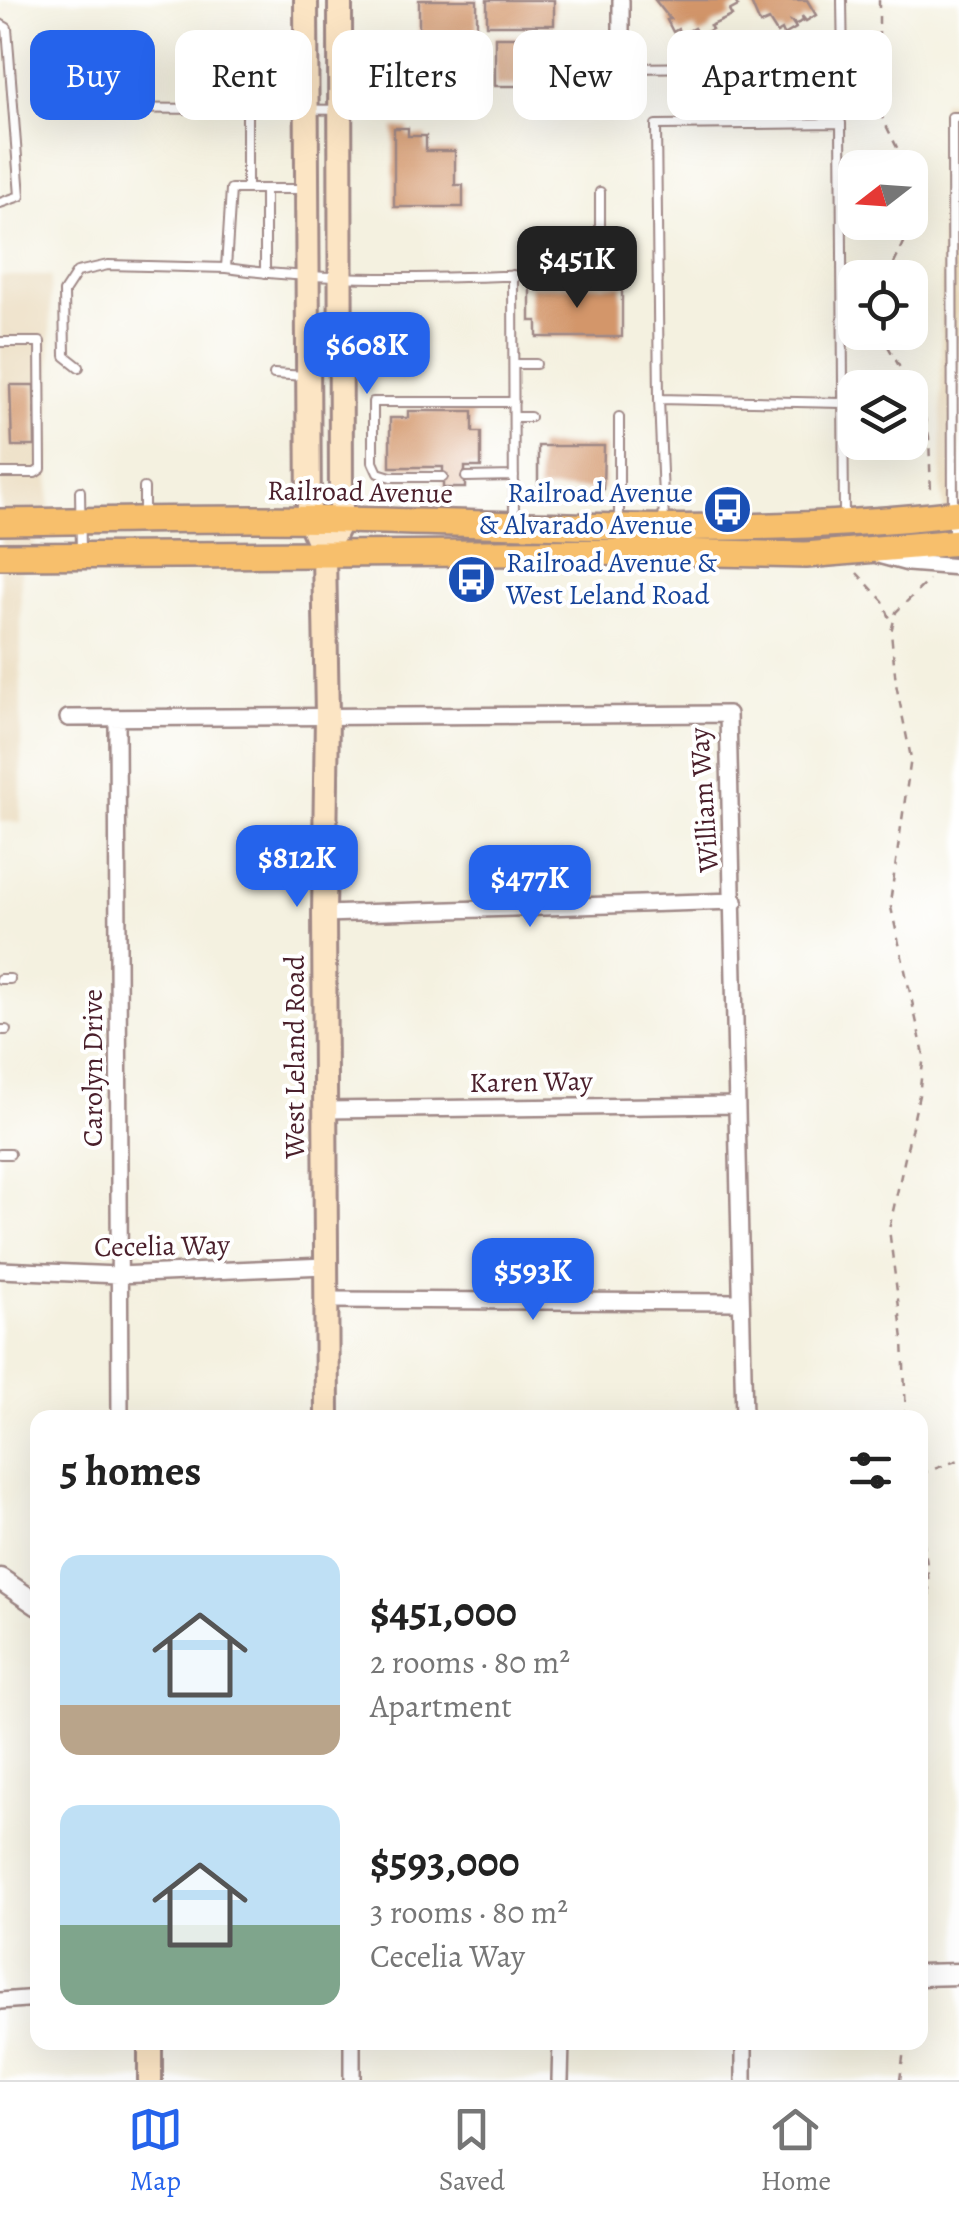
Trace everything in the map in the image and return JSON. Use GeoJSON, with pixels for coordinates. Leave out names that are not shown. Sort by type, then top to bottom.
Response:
{"type":"FeatureCollection","features":[{"type":"Feature","properties":{"kind":"highway","name":"Railroad Avenue"},"geometry":{"type":"LineString","coordinates":[[0,556],[324,555],[665,539],[950,514]]}},
{"type":"Feature","properties":{"kind":"highway","name":"Railroad Avenue"},"geometry":{"type":"LineString","coordinates":[[0,522],[341,520],[619,526],[665,539],[861,562],[954,554]]}},
{"type":"Feature","properties":{"kind":"main road"},"geometry":{"type":"LineString","coordinates":[[306,0],[306,30]]}},
{"type":"Feature","properties":{"kind":"main road"},"geometry":{"type":"LineString","coordinates":[[340,0],[340,30]]}},
{"type":"Feature","properties":{"kind":"main road"},"geometry":{"type":"LineString","coordinates":[[307,120],[309,520]]}},
{"type":"Feature","properties":{"kind":"main road"},"geometry":{"type":"LineString","coordinates":[[324,555],[341,520],[340,120]]}},
{"type":"Feature","properties":{"kind":"main road","name":"West Leland Road"},"geometry":{"type":"LineString","coordinates":[[309,520],[324,555],[326,1410]]}},
{"type":"Feature","properties":{"kind":"main road"},"geometry":{"type":"LineString","coordinates":[[150,2050],[150,2080]]}},
{"type":"Feature","properties":{"kind":"street"},"geometry":{"type":"LineString","coordinates":[[621,0],[621,30]]}},
{"type":"Feature","properties":{"kind":"street","name":"William Way"},"geometry":{"type":"LineString","coordinates":[[68,718],[728,714],[744,1410]]}},
{"type":"Feature","properties":{"kind":"street","name":"Carolyn Drive"},"geometry":{"type":"LineString","coordinates":[[116,718],[120,1410]]}},
{"type":"Feature","properties":{"kind":"street"},"geometry":{"type":"LineString","coordinates":[[324,914],[734,901]]}},
{"type":"Feature","properties":{"kind":"street","name":"Karen Way"},"geometry":{"type":"LineString","coordinates":[[326,1110],[737,1105]]}},
{"type":"Feature","properties":{"kind":"street","name":"Cecelia Way"},"geometry":{"type":"LineString","coordinates":[[0,1270],[118,1275],[325,1266]]}},
{"type":"Feature","properties":{"kind":"street"},"geometry":{"type":"LineString","coordinates":[[326,1300],[741,1302]]}},
{"type":"Feature","properties":{"kind":"street"},"geometry":{"type":"LineString","coordinates":[[0,1579],[30,1600]]}},
{"type":"Feature","properties":{"kind":"street"},"geometry":{"type":"LineString","coordinates":[[928,1975],[959,1974]]}},
{"type":"Feature","properties":{"kind":"street"},"geometry":{"type":"LineString","coordinates":[[0,2000],[30,1998]]}},
{"type":"Feature","properties":{"kind":"street"},"geometry":{"type":"LineString","coordinates":[[352,2050],[352,2080]]}},
{"type":"Feature","properties":{"kind":"street"},"geometry":{"type":"LineString","coordinates":[[560,2080],[561,2050]]}},
{"type":"Feature","properties":{"kind":"street"},"geometry":{"type":"LineString","coordinates":[[744,2050],[744,2080]]}},
{"type":"Feature","properties":{"kind":"lane"},"geometry":{"type":"LineString","coordinates":[[647,68],[843,66],[842,0]]}},
{"type":"Feature","properties":{"kind":"lane"},"geometry":{"type":"LineString","coordinates":[[0,24],[7,28],[20,196],[0,203]]}},
{"type":"Feature","properties":{"kind":"lane"},"geometry":{"type":"LineString","coordinates":[[954,554],[950,514],[955,316],[952,117],[959,117]]}},
{"type":"Feature","properties":{"kind":"lane"},"geometry":{"type":"LineString","coordinates":[[246,120],[247,189]]}},
{"type":"Feature","properties":{"kind":"lane"},"geometry":{"type":"LineString","coordinates":[[665,539],[656,124],[841,123],[842,370]]}},
{"type":"Feature","properties":{"kind":"lane"},"geometry":{"type":"LineString","coordinates":[[226,268],[231,189],[308,189]]}},
{"type":"Feature","properties":{"kind":"lane"},"geometry":{"type":"LineString","coordinates":[[265,189],[265,273]]}},
{"type":"Feature","properties":{"kind":"lane"},"geometry":{"type":"LineString","coordinates":[[79,367],[65,356],[64,292],[77,272],[108,265],[340,275],[600,273],[600,192]]}},
{"type":"Feature","properties":{"kind":"lane"},"geometry":{"type":"LineString","coordinates":[[513,275],[514,526]]}},
{"type":"Feature","properties":{"kind":"lane"},"geometry":{"type":"LineString","coordinates":[[0,342],[40,342],[41,469],[34,474],[0,473]]}},
{"type":"Feature","properties":{"kind":"lane"},"geometry":{"type":"LineString","coordinates":[[514,364],[536,364]]}},
{"type":"Feature","properties":{"kind":"lane"},"geometry":{"type":"LineString","coordinates":[[274,374],[308,376]]}},
{"type":"Feature","properties":{"kind":"lane"},"geometry":{"type":"LineString","coordinates":[[659,399],[838,403]]}},
{"type":"Feature","properties":{"kind":"lane"},"geometry":{"type":"LineString","coordinates":[[443,477],[387,477],[378,472],[373,462],[373,402],[514,402]]}},
{"type":"Feature","properties":{"kind":"lane"},"geometry":{"type":"LineString","coordinates":[[514,417],[530,417]]}},
{"type":"Feature","properties":{"kind":"lane"},"geometry":{"type":"LineString","coordinates":[[619,417],[619,526]]}},
{"type":"Feature","properties":{"kind":"lane"},"geometry":{"type":"LineString","coordinates":[[843,460],[844,525]]}},
{"type":"Feature","properties":{"kind":"lane"},"geometry":{"type":"LineString","coordinates":[[466,477],[514,476]]}},
{"type":"Feature","properties":{"kind":"lane"},"geometry":{"type":"LineString","coordinates":[[144,488],[144,521]]}},
{"type":"Feature","properties":{"kind":"lane"},"geometry":{"type":"LineString","coordinates":[[80,491],[81,555]]}},
{"type":"Feature","properties":{"kind":"path"},"geometry":{"type":"LineString","coordinates":[[879,0],[879,111],[898,150]]}},
{"type":"Feature","properties":{"kind":"path"},"geometry":{"type":"LineString","coordinates":[[890,350],[924,408],[930,488],[950,514]]}},
{"type":"Feature","properties":{"kind":"path"},"geometry":{"type":"LineString","coordinates":[[892,622],[896,612],[936,573],[946,574],[954,554]]}},
{"type":"Feature","properties":{"kind":"path"},"geometry":{"type":"LineString","coordinates":[[861,562],[892,622],[894,673],[911,758],[891,913],[924,1055],[889,1229],[903,1339],[906,1410]]}},
{"type":"Feature","properties":{"kind":"path"},"geometry":{"type":"LineString","coordinates":[[928,1471],[959,1460]]}},
{"type":"Feature","properties":{"kind":"path"},"geometry":{"type":"LineString","coordinates":[[900,2080],[905,2050]]}},
{"type":"Feature","properties":{"kind":"shaded area"},"geometry":{"type":"Polygon","coordinates":[[[942,101],[959,101],[959,661],[954,576],[941,489],[942,101]]]}},
{"type":"Feature","properties":{"kind":"shaded area"},"geometry":{"type":"Polygon","coordinates":[[[0,276],[51,276],[49,513],[21,571],[21,822],[0,822],[0,276]]]}},
{"type":"Feature","properties":{"kind":"building"},"geometry":{"type":"Polygon","coordinates":[[[419,0],[477,0],[477,30],[419,30],[419,0]]]}},
{"type":"Feature","properties":{"kind":"building"},"geometry":{"type":"Polygon","coordinates":[[[487,0],[554,0],[554,25],[487,25],[487,0]]]}},
{"type":"Feature","properties":{"kind":"building"},"geometry":{"type":"Polygon","coordinates":[[[655,0],[734,0],[738,6],[729,11],[732,16],[710,26],[710,30],[672,30],[667,20],[670,19],[655,0]]]}},
{"type":"Feature","properties":{"kind":"building"},"geometry":{"type":"Polygon","coordinates":[[[750,0],[807,0],[816,15],[806,21],[802,16],[803,21],[796,24],[792,22],[796,28],[793,30],[775,30],[769,20],[760,24],[750,0]]]}},
{"type":"Feature","properties":{"kind":"building"},"geometry":{"type":"Polygon","coordinates":[[[495,37],[513,37],[513,86],[495,86],[495,37]]]}},
{"type":"Feature","properties":{"kind":"building"},"geometry":{"type":"Polygon","coordinates":[[[394,128],[408,128],[408,136],[426,136],[426,151],[455,151],[455,185],[463,185],[463,207],[394,207],[394,128]]]}},
{"type":"Feature","properties":{"kind":"building"},"geometry":{"type":"Polygon","coordinates":[[[622,285],[622,337],[537,337],[537,321],[530,321],[530,286],[622,285]]]}},
{"type":"Feature","properties":{"kind":"building"},"geometry":{"type":"Polygon","coordinates":[[[10,385],[34,385],[35,446],[12,446],[10,385]]]}},
{"type":"Feature","properties":{"kind":"building"},"geometry":{"type":"Polygon","coordinates":[[[408,411],[473,411],[473,432],[481,432],[481,467],[465,467],[465,488],[443,488],[443,467],[390,467],[390,418],[408,418],[408,411]]]}},
{"type":"Feature","properties":{"kind":"building"},"geometry":{"type":"Polygon","coordinates":[[[538,446],[604,446],[603,490],[538,490],[538,446]]]}},
{"type":"Feature","properties":{"kind":"place","name":"Railroad Avenue & Alvarado Avenue"},"geometry":{"type":"Point","coordinates":[728,509]}},
{"type":"Feature","properties":{"kind":"place","name":"Railroad Avenue & West Leland Road"},"geometry":{"type":"Point","coordinates":[471,579]}}]}
